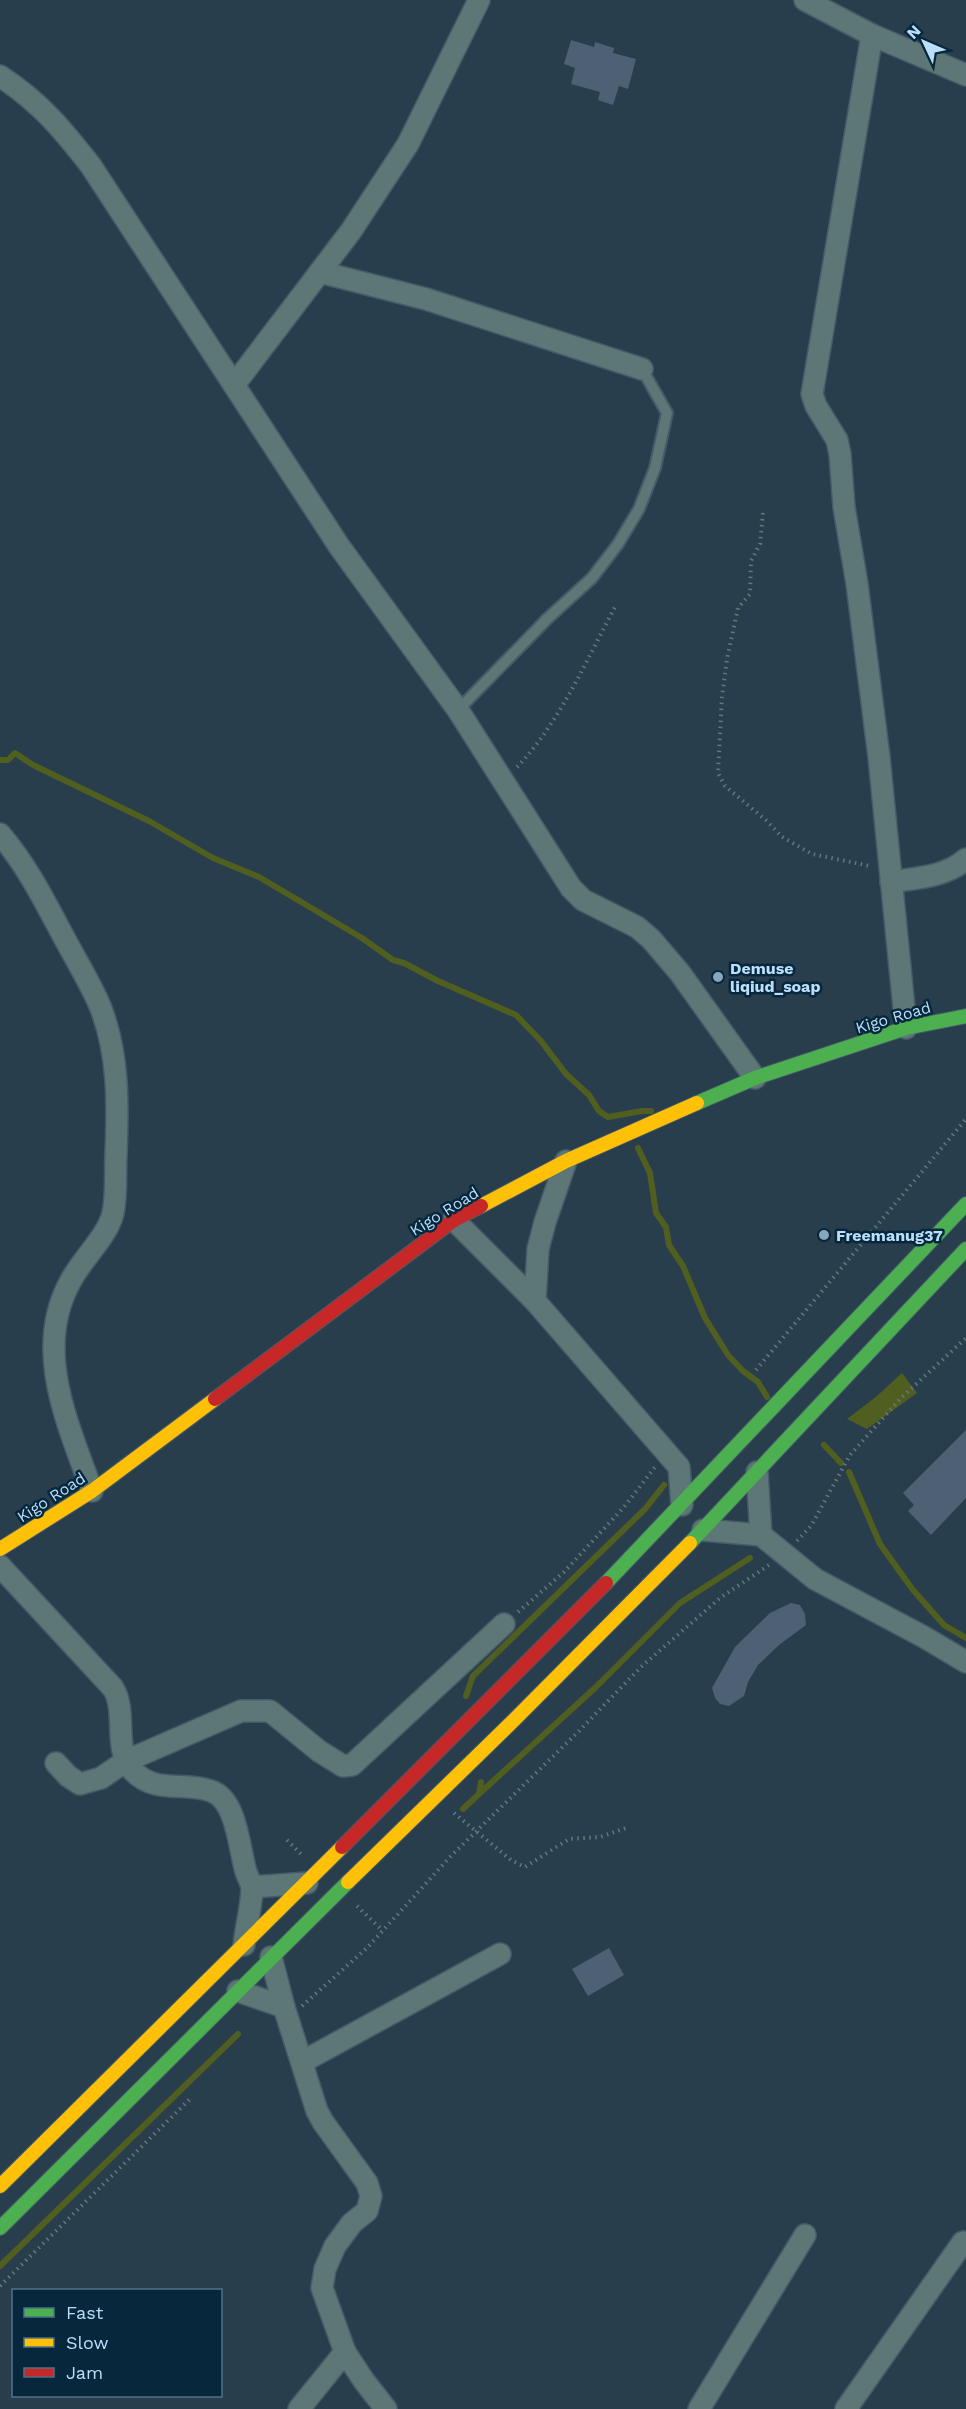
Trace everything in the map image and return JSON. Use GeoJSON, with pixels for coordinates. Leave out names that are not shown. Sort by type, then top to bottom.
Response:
{"type":"FeatureCollection","features":[{"type":"Feature","properties":{"kind":"main road","name":"Kigo Road"},"geometry":{"type":"LineString","coordinates":[[0,1549],[92,1491],[454,1220],[566,1161],[755,1078],[906,1028],[966,1016]]}},
{"type":"Feature","properties":{"kind":"main road"},"geometry":{"type":"LineString","coordinates":[[0,2186],[570,1620],[714,1472],[966,1204]]}},
{"type":"Feature","properties":{"kind":"main road"},"geometry":{"type":"LineString","coordinates":[[0,2228],[703,1530],[966,1249]]}},
{"type":"Feature","properties":{"kind":"street"},"geometry":{"type":"LineString","coordinates":[[234,385],[351,231],[408,144],[479,0]]}},
{"type":"Feature","properties":{"kind":"street"},"geometry":{"type":"LineString","coordinates":[[805,0],[842,9],[872,35],[966,75]]}},
{"type":"Feature","properties":{"kind":"street"},"geometry":{"type":"LineString","coordinates":[[872,35],[812,394],[816,406],[837,440],[840,454],[844,507],[857,584],[879,757],[906,1028]]}},
{"type":"Feature","properties":{"kind":"street"},"geometry":{"type":"LineString","coordinates":[[0,76],[25,92],[56,120],[91,166],[339,546],[458,710],[571,888],[583,900],[637,927],[651,939],[680,973],[755,1078]]}},
{"type":"Feature","properties":{"kind":"street"},"geometry":{"type":"LineString","coordinates":[[320,272],[426,299],[642,369]]}},
{"type":"Feature","properties":{"kind":"street"},"geometry":{"type":"LineString","coordinates":[[0,834],[27,868],[99,1005],[113,1052],[117,1127],[113,1213],[104,1233],[78,1265],[66,1289],[60,1304],[53,1338],[53,1357],[62,1407],[92,1491]]}},
{"type":"Feature","properties":{"kind":"street"},"geometry":{"type":"LineString","coordinates":[[890,874],[934,875],[950,870],[966,859]]}},
{"type":"Feature","properties":{"kind":"street"},"geometry":{"type":"LineString","coordinates":[[535,1301],[538,1249],[566,1161]]}},
{"type":"Feature","properties":{"kind":"street"},"geometry":{"type":"LineString","coordinates":[[454,1220],[535,1301],[673,1460],[682,1504]]}},
{"type":"Feature","properties":{"kind":"street"},"geometry":{"type":"LineString","coordinates":[[673,1460],[714,1472]]}},
{"type":"Feature","properties":{"kind":"street"},"geometry":{"type":"LineString","coordinates":[[757,1472],[760,1535]]}},
{"type":"Feature","properties":{"kind":"street"},"geometry":{"type":"LineString","coordinates":[[703,1530],[760,1535],[815,1579],[966,1662]]}},
{"type":"Feature","properties":{"kind":"street"},"geometry":{"type":"LineString","coordinates":[[0,1566],[113,1688],[118,1698],[121,1742],[126,1761],[148,1784],[202,1788],[221,1796],[231,1812],[245,1870],[252,1887],[244,1945]]}},
{"type":"Feature","properties":{"kind":"street"},"geometry":{"type":"LineString","coordinates":[[56,1763],[68,1776],[80,1784],[101,1778],[126,1761],[241,1711],[270,1711],[319,1751],[343,1766],[352,1765],[504,1624]]}},
{"type":"Feature","properties":{"kind":"street"},"geometry":{"type":"LineString","coordinates":[[252,1887],[307,1882]]}},
{"type":"Feature","properties":{"kind":"street"},"geometry":{"type":"LineString","coordinates":[[302,2062],[500,1954]]}},
{"type":"Feature","properties":{"kind":"street"},"geometry":{"type":"LineString","coordinates":[[271,1957],[286,2013],[323,2122],[367,2183],[371,2196],[367,2211],[352,2223],[335,2246],[325,2268],[322,2288],[345,2352],[386,2409]]}},
{"type":"Feature","properties":{"kind":"street"},"geometry":{"type":"LineString","coordinates":[[238,1991],[286,2013]]}},
{"type":"Feature","properties":{"kind":"street"},"geometry":{"type":"LineString","coordinates":[[699,2409],[805,2235]]}},
{"type":"Feature","properties":{"kind":"street"},"geometry":{"type":"LineString","coordinates":[[846,2409],[963,2242]]}},
{"type":"Feature","properties":{"kind":"street"},"geometry":{"type":"LineString","coordinates":[[299,2409],[345,2352]]}},
{"type":"Feature","properties":{"kind":"lane"},"geometry":{"type":"LineString","coordinates":[[458,710],[548,618],[592,578],[618,544],[639,509],[655,468],[668,413],[642,369]]}},
{"type":"Feature","properties":{"kind":"path"},"geometry":{"type":"LineString","coordinates":[[763,513],[760,544],[751,561],[750,594],[738,608],[727,659],[722,697],[718,773],[725,786],[782,837],[812,854],[890,874]]}},
{"type":"Feature","properties":{"kind":"path"},"geometry":{"type":"LineString","coordinates":[[504,781],[530,753],[560,709],[615,607]]}},
{"type":"Feature","properties":{"kind":"path"},"geometry":{"type":"LineString","coordinates":[[756,1370],[966,1119]]}},
{"type":"Feature","properties":{"kind":"path"},"geometry":{"type":"LineString","coordinates":[[286,2013],[367,1948],[475,1832],[650,1659],[720,1598],[785,1555],[811,1526],[850,1455],[901,1398],[966,1338]]}},
{"type":"Feature","properties":{"kind":"path"},"geometry":{"type":"LineString","coordinates":[[504,1624],[564,1572],[624,1507],[673,1460]]}},
{"type":"Feature","properties":{"kind":"path"},"geometry":{"type":"LineString","coordinates":[[436,1797],[475,1832],[511,1860],[525,1867],[569,1839],[600,1837],[629,1827]]}},
{"type":"Feature","properties":{"kind":"path"},"geometry":{"type":"LineString","coordinates":[[0,2286],[192,2097]]}},
{"type":"Feature","properties":{"kind":"shaded area"},"geometry":{"type":"Polygon","coordinates":[[[902,1373],[917,1393],[867,1429],[847,1419],[877,1396],[902,1373]]]}},
{"type":"Feature","properties":{"kind":"building"},"geometry":{"type":"Polygon","coordinates":[[[571,40],[594,47],[595,42],[614,48],[613,53],[636,59],[628,89],[619,86],[613,105],[598,100],[600,92],[571,84],[575,68],[564,64],[571,40]]]}},
{"type":"Feature","properties":{"kind":"building"},"geometry":{"type":"Polygon","coordinates":[[[966,1430],[966,1498],[931,1535],[908,1511],[914,1505],[903,1493],[966,1430]]]}},
{"type":"Feature","properties":{"kind":"building"},"geometry":{"type":"Polygon","coordinates":[[[791,1603],[800,1605],[805,1614],[806,1625],[779,1645],[758,1665],[748,1682],[744,1696],[729,1706],[720,1704],[712,1688],[735,1647],[770,1613],[791,1603]]]}},
{"type":"Feature","properties":{"kind":"building"},"geometry":{"type":"Polygon","coordinates":[[[609,1948],[624,1975],[588,1996],[572,1969],[609,1948]]]}},
{"type":"Feature","properties":{"kind":"waterway"},"geometry":{"type":"LineString","coordinates":[[0,760],[8,760],[15,753],[33,765],[149,821],[213,858],[259,877],[362,938],[393,960],[516,1015],[541,1041],[566,1074],[589,1095],[599,1111],[608,1117],[651,1111]]}},
{"type":"Feature","properties":{"kind":"waterway"},"geometry":{"type":"LineString","coordinates":[[638,1148],[650,1173],[656,1213],[666,1227],[669,1245],[683,1266],[705,1318],[728,1355],[743,1371],[758,1382],[767,1397]]}},
{"type":"Feature","properties":{"kind":"waterway"},"geometry":{"type":"LineString","coordinates":[[824,1445],[841,1463]]}},
{"type":"Feature","properties":{"kind":"waterway"},"geometry":{"type":"LineString","coordinates":[[849,1472],[880,1544],[913,1590],[944,1625],[966,1638]]}},
{"type":"Feature","properties":{"kind":"waterway"},"geometry":{"type":"LineString","coordinates":[[466,1696],[473,1676],[645,1509],[664,1485]]}},
{"type":"Feature","properties":{"kind":"waterway"},"geometry":{"type":"LineString","coordinates":[[479,1794],[596,1687],[680,1603],[750,1558]]}},
{"type":"Feature","properties":{"kind":"waterway"},"geometry":{"type":"LineString","coordinates":[[463,1809],[479,1794],[481,1782]]}},
{"type":"Feature","properties":{"kind":"waterway"},"geometry":{"type":"LineString","coordinates":[[0,2266],[238,2034]]}},
{"type":"Feature","properties":{"kind":"traffic: fast"},"geometry":{"type":"LineString","coordinates":[[697,1103],[755,1078],[906,1028],[966,1016]]}},
{"type":"Feature","properties":{"kind":"traffic: fast"},"geometry":{"type":"LineString","coordinates":[[606,1583],[966,1204]]}},
{"type":"Feature","properties":{"kind":"traffic: fast"},"geometry":{"type":"LineString","coordinates":[[690,1543],[966,1249]]}},
{"type":"Feature","properties":{"kind":"traffic: fast"},"geometry":{"type":"LineString","coordinates":[[0,2228],[348,1882]]}},
{"type":"Feature","properties":{"kind":"traffic: slow"},"geometry":{"type":"LineString","coordinates":[[481,1206],[566,1161],[697,1103]]}},
{"type":"Feature","properties":{"kind":"traffic: slow"},"geometry":{"type":"LineString","coordinates":[[0,1549],[92,1491],[215,1399]]}},
{"type":"Feature","properties":{"kind":"traffic: slow"},"geometry":{"type":"LineString","coordinates":[[348,1882],[514,1720],[690,1543]]}},
{"type":"Feature","properties":{"kind":"traffic: slow"},"geometry":{"type":"LineString","coordinates":[[0,2186],[342,1847]]}},
{"type":"Feature","properties":{"kind":"traffic: jam"},"geometry":{"type":"LineString","coordinates":[[215,1399],[454,1220],[481,1206]]}},
{"type":"Feature","properties":{"kind":"traffic: jam"},"geometry":{"type":"LineString","coordinates":[[342,1847],[606,1583]]}},
{"type":"Feature","properties":{"kind":"place","name":"Demuse liqiud_soap"},"geometry":{"type":"Point","coordinates":[718,977]}},
{"type":"Feature","properties":{"kind":"place","name":"Freemanug37"},"geometry":{"type":"Point","coordinates":[824,1235]}}]}
